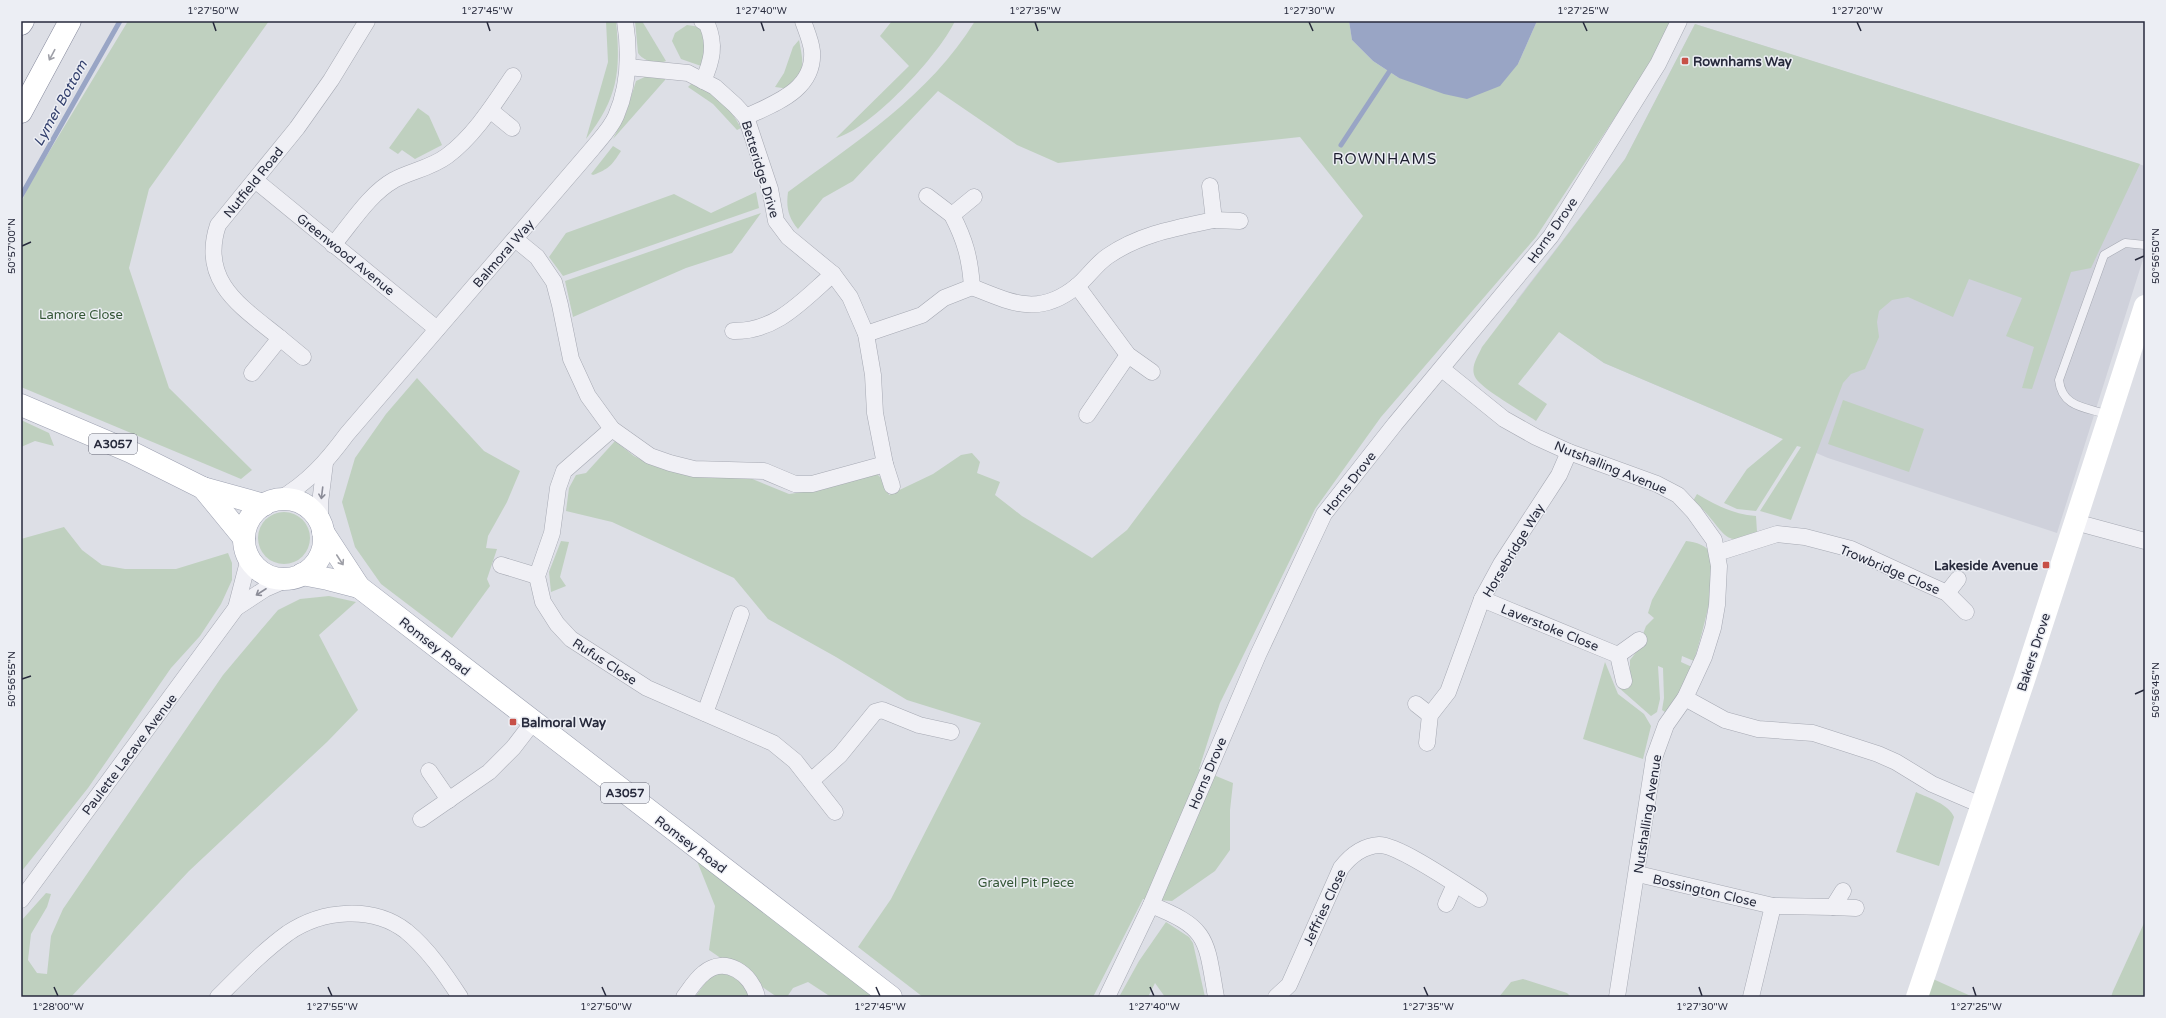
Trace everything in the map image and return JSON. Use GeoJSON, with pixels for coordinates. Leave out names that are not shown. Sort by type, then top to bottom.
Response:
{"type":"FeatureCollection","features":[{"type":"Feature","properties":{"kind":"main road"},"geometry":{"type":"LineString","coordinates":[[21,112],[70,21]]}},
{"type":"Feature","properties":{"kind":"main road","name":"Bakers Drove"},"geometry":{"type":"LineString","coordinates":[[1917,997],[2075,522],[2145,306]]}},
{"type":"Feature","properties":{"kind":"main road","name":"A3057"},"geometry":{"type":"LineString","coordinates":[[21,405],[131,452],[203,488],[271,503]]}},
{"type":"Feature","properties":{"kind":"main road","name":"A3057"},"geometry":{"type":"LineString","coordinates":[[203,488],[246,548]]}},
{"type":"Feature","properties":{"kind":"main road"},"geometry":{"type":"LineString","coordinates":[[293,501],[307,507],[322,528],[323,545],[319,557],[312,567],[295,577],[276,578],[265,574],[256,567],[246,548],[250,519],[271,503],[293,501]]}},
{"type":"Feature","properties":{"kind":"main road","name":"Romsey Road"},"geometry":{"type":"LineString","coordinates":[[322,528],[359,587],[891,997]]}},
{"type":"Feature","properties":{"kind":"main road","name":"Romsey Road"},"geometry":{"type":"LineString","coordinates":[[295,577],[328,578],[359,587]]}},
{"type":"Feature","properties":{"kind":"street","name":"Nutfield Road"},"geometry":{"type":"LineString","coordinates":[[303,357],[237,302],[222,285],[216,271],[212,255],[213,240],[218,225],[297,128],[331,80],[367,21]]}},
{"type":"Feature","properties":{"kind":"street","name":"Balmoral Way"},"geometry":{"type":"LineString","coordinates":[[271,503],[298,488],[325,463],[347,434],[437,328],[515,240],[592,149],[616,117],[623,93],[628,67],[628,47],[625,21]]}},
{"type":"Feature","properties":{"kind":"street"},"geometry":{"type":"LineString","coordinates":[[702,21],[707,24],[713,48],[711,63],[703,80]]}},
{"type":"Feature","properties":{"kind":"street"},"geometry":{"type":"LineString","coordinates":[[746,117],[792,94],[809,75],[812,51],[803,21]]}},
{"type":"Feature","properties":{"kind":"street","name":"Horns Drove"},"geometry":{"type":"LineString","coordinates":[[1107,997],[1151,905],[1258,655],[1324,514],[1551,236],[1658,64],[1679,21]]}},
{"type":"Feature","properties":{"kind":"street","name":"Betteridge Drive"},"geometry":{"type":"LineString","coordinates":[[628,67],[688,73],[715,87],[746,117],[770,190],[776,221],[788,237],[833,274],[850,297],[866,334],[873,375],[875,413],[885,464],[892,486]]}},
{"type":"Feature","properties":{"kind":"street"},"geometry":{"type":"LineString","coordinates":[[333,245],[383,188],[394,180],[434,164],[447,156],[490,110],[512,76]]}},
{"type":"Feature","properties":{"kind":"street"},"geometry":{"type":"LineString","coordinates":[[490,110],[512,128]]}},
{"type":"Feature","properties":{"kind":"street","name":"Greenwood Avenue"},"geometry":{"type":"LineString","coordinates":[[256,180],[333,245],[437,328]]}},
{"type":"Feature","properties":{"kind":"street"},"geometry":{"type":"LineString","coordinates":[[1210,186],[1214,220]]}},
{"type":"Feature","properties":{"kind":"street"},"geometry":{"type":"LineString","coordinates":[[928,196],[952,215],[964,238],[970,261],[972,286]]}},
{"type":"Feature","properties":{"kind":"street"},"geometry":{"type":"LineString","coordinates":[[952,215],[974,196]]}},
{"type":"Feature","properties":{"kind":"street"},"geometry":{"type":"LineString","coordinates":[[866,334],[922,315],[944,298],[972,286],[1012,303],[1032,305],[1051,301],[1077,286],[1106,257],[1131,242],[1158,232],[1214,220],[1240,221]]}},
{"type":"Feature","properties":{"kind":"street"},"geometry":{"type":"LineString","coordinates":[[515,240],[537,257],[554,282],[560,304],[570,359],[588,396],[612,429],[650,456],[694,469],[764,471],[795,484],[812,484],[885,464]]}},
{"type":"Feature","properties":{"kind":"street"},"geometry":{"type":"LineString","coordinates":[[733,331],[749,331],[771,324],[790,312],[833,274]]}},
{"type":"Feature","properties":{"kind":"street"},"geometry":{"type":"LineString","coordinates":[[1077,286],[1128,355],[1152,372]]}},
{"type":"Feature","properties":{"kind":"street"},"geometry":{"type":"LineString","coordinates":[[252,373],[280,338]]}},
{"type":"Feature","properties":{"kind":"street"},"geometry":{"type":"LineString","coordinates":[[1086,415],[1128,355]]}},
{"type":"Feature","properties":{"kind":"street","name":"Nutshalling Avenue"},"geometry":{"type":"LineString","coordinates":[[1442,369],[1504,419],[1569,452],[1657,484],[1678,495],[1708,531],[1717,552],[1719,566],[1718,598],[1713,628],[1704,657],[1685,698],[1666,725],[1654,758],[1638,874],[1617,997]]}},
{"type":"Feature","properties":{"kind":"street"},"geometry":{"type":"LineString","coordinates":[[501,565],[537,576],[552,533],[558,488],[564,471],[612,429]]}},
{"type":"Feature","properties":{"kind":"street","name":"Horsebridge Way"},"geometry":{"type":"LineString","coordinates":[[1430,715],[1448,692],[1482,599],[1501,564],[1558,475],[1569,452]]}},
{"type":"Feature","properties":{"kind":"street"},"geometry":{"type":"LineString","coordinates":[[322,528],[320,503],[325,463]]}},
{"type":"Feature","properties":{"kind":"street"},"geometry":{"type":"LineString","coordinates":[[2075,522],[2145,541]]}},
{"type":"Feature","properties":{"kind":"street","name":"Trowbridge Close"},"geometry":{"type":"LineString","coordinates":[[1717,552],[1776,534],[1805,537],[1851,549],[1947,593],[1966,612]]}},
{"type":"Feature","properties":{"kind":"street","name":"Paulette Lacave Avenue"},"geometry":{"type":"LineString","coordinates":[[236,608],[246,548]]}},
{"type":"Feature","properties":{"kind":"street","name":"Rufus Close"},"geometry":{"type":"LineString","coordinates":[[537,576],[544,602],[557,624],[571,639],[647,688],[773,743],[795,761],[835,812]]}},
{"type":"Feature","properties":{"kind":"street","name":"Paulette Lacave Avenue"},"geometry":{"type":"LineString","coordinates":[[21,900],[236,608],[265,589],[295,577]]}},
{"type":"Feature","properties":{"kind":"street","name":"Trowbridge Close"},"geometry":{"type":"LineString","coordinates":[[1947,593],[1958,579]]}},
{"type":"Feature","properties":{"kind":"street","name":"Laverstoke Close"},"geometry":{"type":"LineString","coordinates":[[1482,599],[1618,655]]}},
{"type":"Feature","properties":{"kind":"street"},"geometry":{"type":"LineString","coordinates":[[705,713],[741,614]]}},
{"type":"Feature","properties":{"kind":"street"},"geometry":{"type":"LineString","coordinates":[[1624,681],[1618,655],[1640,640]]}},
{"type":"Feature","properties":{"kind":"street"},"geometry":{"type":"LineString","coordinates":[[1685,698],[1725,720],[1758,729],[1813,733],[1866,750],[1896,762],[1932,784],[1981,805]]}},
{"type":"Feature","properties":{"kind":"street"},"geometry":{"type":"LineString","coordinates":[[1416,704],[1430,715],[1427,743]]}},
{"type":"Feature","properties":{"kind":"street"},"geometry":{"type":"LineString","coordinates":[[810,781],[840,755],[866,721],[875,712],[882,710],[919,725],[951,732]]}},
{"type":"Feature","properties":{"kind":"street"},"geometry":{"type":"LineString","coordinates":[[421,819],[489,772],[513,748],[533,722]]}},
{"type":"Feature","properties":{"kind":"street"},"geometry":{"type":"LineString","coordinates":[[429,771],[449,800]]}},
{"type":"Feature","properties":{"kind":"street","name":"Jeffries Close"},"geometry":{"type":"LineString","coordinates":[[1276,997],[1289,986],[1342,868],[1350,856],[1362,849],[1381,845],[1401,852],[1479,899]]}},
{"type":"Feature","properties":{"kind":"street","name":"Bossington Close"},"geometry":{"type":"LineString","coordinates":[[1638,874],[1773,906],[1856,908]]}},
{"type":"Feature","properties":{"kind":"street"},"geometry":{"type":"LineString","coordinates":[[1446,904],[1455,884]]}},
{"type":"Feature","properties":{"kind":"street"},"geometry":{"type":"LineString","coordinates":[[1833,907],[1843,891]]}},
{"type":"Feature","properties":{"kind":"street"},"geometry":{"type":"LineString","coordinates":[[1151,905],[1177,915],[1198,931],[1206,948],[1216,997]]}},
{"type":"Feature","properties":{"kind":"street","name":"Bossington Close"},"geometry":{"type":"LineString","coordinates":[[1751,997],[1773,906]]}},
{"type":"Feature","properties":{"kind":"street"},"geometry":{"type":"LineString","coordinates":[[218,997],[271,947],[304,924],[322,917],[340,914],[363,913],[384,920],[405,931],[430,956],[460,997]]}},
{"type":"Feature","properties":{"kind":"street"},"geometry":{"type":"LineString","coordinates":[[684,997],[703,973],[712,967],[726,966],[739,970],[748,977],[756,989],[757,997]]}},
{"type":"Feature","properties":{"kind":"lane"},"geometry":{"type":"LineString","coordinates":[[2110,415],[2068,402],[2060,392],[2059,380],[2104,254],[2125,243],[2145,245]]}},
{"type":"Feature","properties":{"kind":"shaded area"},"geometry":{"type":"Polygon","coordinates":[[[1695,24],[2145,166],[2145,253],[2057,533],[1828,458],[1604,363],[1516,301],[1625,159],[1695,24]]]}},
{"type":"Feature","properties":{"kind":"green space","name":"Lamore Close"},"geometry":{"type":"Polygon","coordinates":[[[128,21],[269,21],[149,189],[129,268],[169,388],[252,470],[241,479],[21,387],[21,203],[29,185],[128,21]]]}},
{"type":"Feature","properties":{"kind":"green space"},"geometry":{"type":"Polygon","coordinates":[[[606,21],[616,21],[618,55],[615,84],[605,110],[586,139],[608,62],[606,21]]]}},
{"type":"Feature","properties":{"kind":"green space"},"geometry":{"type":"Polygon","coordinates":[[[635,21],[642,21],[666,61],[659,63],[650,62],[640,56],[638,53],[635,21]]]}},
{"type":"Feature","properties":{"kind":"green space"},"geometry":{"type":"Polygon","coordinates":[[[892,21],[955,21],[935,52],[903,89],[867,121],[851,132],[836,138],[909,66],[880,36],[892,21]]]}},
{"type":"Feature","properties":{"kind":"green space","name":"Gravel Pit Piece"},"geometry":{"type":"Polygon","coordinates":[[[975,21],[1349,21],[1352,40],[1373,61],[1399,78],[1518,64],[1537,21],[1673,21],[1664,43],[1536,237],[1381,417],[1315,509],[1220,703],[1199,769],[1233,783],[1230,810],[1230,850],[1215,871],[1172,901],[1143,899],[1093,997],[923,997],[858,947],[891,899],[981,723],[907,700],[836,657],[768,619],[734,578],[612,522],[566,511],[569,488],[576,475],[586,473],[615,441],[634,456],[650,464],[692,477],[745,476],[789,494],[811,491],[870,475],[878,475],[885,482],[889,495],[933,474],[961,455],[972,453],[980,462],[977,473],[1000,482],[995,495],[1022,516],[1092,558],[1127,530],[1363,216],[1300,137],[1058,163],[1017,145],[938,91],[853,181],[823,198],[798,229],[788,212],[788,192],[890,116],[914,95],[957,48],[975,21]]]}},
{"type":"Feature","properties":{"kind":"green space"},"geometry":{"type":"Polygon","coordinates":[[[1695,24],[2140,164],[2091,268],[2071,272],[2032,389],[2022,388],[2034,347],[2006,336],[2022,298],[1969,279],[1953,317],[1908,297],[1892,300],[1879,311],[1877,322],[1879,337],[1865,369],[1851,374],[1843,383],[1791,520],[1760,511],[1801,447],[1797,446],[1756,511],[1737,509],[1724,503],[1747,469],[1783,439],[1604,363],[1559,332],[1518,384],[1547,404],[1536,421],[1502,400],[1485,387],[1475,377],[1473,369],[1482,347],[1625,159],[1695,24]]]}},
{"type":"Feature","properties":{"kind":"green space"},"geometry":{"type":"Polygon","coordinates":[[[687,25],[700,27],[708,37],[704,67],[681,59],[672,41],[675,33],[687,25]]]}},
{"type":"Feature","properties":{"kind":"green space"},"geometry":{"type":"Polygon","coordinates":[[[799,40],[802,56],[801,71],[790,89],[775,87],[784,73],[793,47],[799,40]]]}},
{"type":"Feature","properties":{"kind":"green space"},"geometry":{"type":"Polygon","coordinates":[[[647,76],[665,76],[665,80],[613,139],[626,113],[636,81],[647,76]]]}},
{"type":"Feature","properties":{"kind":"green space"},"geometry":{"type":"Polygon","coordinates":[[[693,82],[720,101],[732,113],[741,128],[737,130],[713,104],[688,87],[693,82]]]}},
{"type":"Feature","properties":{"kind":"green space"},"geometry":{"type":"Polygon","coordinates":[[[418,108],[429,116],[442,145],[415,159],[402,150],[398,154],[389,148],[418,108]]]}},
{"type":"Feature","properties":{"kind":"green space"},"geometry":{"type":"Polygon","coordinates":[[[613,146],[621,151],[615,160],[603,171],[593,175],[591,174],[613,146]]]}},
{"type":"Feature","properties":{"kind":"green space"},"geometry":{"type":"Polygon","coordinates":[[[756,192],[759,208],[563,276],[549,257],[566,233],[674,194],[711,213],[756,192]]]}},
{"type":"Feature","properties":{"kind":"green space"},"geometry":{"type":"Polygon","coordinates":[[[761,213],[732,253],[686,268],[573,317],[565,281],[761,213]]]}},
{"type":"Feature","properties":{"kind":"green space"},"geometry":{"type":"Polygon","coordinates":[[[417,378],[484,451],[520,471],[507,502],[488,536],[486,548],[497,549],[487,579],[490,586],[452,638],[381,584],[355,547],[342,502],[355,458],[386,414],[417,378]]]}},
{"type":"Feature","properties":{"kind":"green space"},"geometry":{"type":"Polygon","coordinates":[[[1843,400],[1924,429],[1909,472],[1828,444],[1843,400]]]}},
{"type":"Feature","properties":{"kind":"green space"},"geometry":{"type":"Polygon","coordinates":[[[21,420],[49,433],[54,446],[35,441],[21,447],[21,420]]]}},
{"type":"Feature","properties":{"kind":"green space"},"geometry":{"type":"Polygon","coordinates":[[[1697,494],[1725,509],[1756,516],[1757,532],[1739,539],[1732,539],[1722,533],[1704,510],[1693,501],[1697,494]]]}},
{"type":"Feature","properties":{"kind":"green space"},"geometry":{"type":"Polygon","coordinates":[[[284,512],[294,514],[302,520],[308,528],[310,538],[308,548],[302,556],[294,562],[284,564],[274,562],[266,556],[260,548],[258,538],[260,528],[266,520],[274,514],[284,512]]]}},
{"type":"Feature","properties":{"kind":"green space"},"geometry":{"type":"Polygon","coordinates":[[[64,527],[82,550],[102,565],[125,569],[176,569],[228,553],[232,563],[232,580],[221,604],[200,636],[171,668],[88,788],[21,872],[21,539],[64,527]]]}},
{"type":"Feature","properties":{"kind":"green space"},"geometry":{"type":"Polygon","coordinates":[[[561,541],[569,542],[560,577],[566,586],[551,592],[549,572],[561,541]]]}},
{"type":"Feature","properties":{"kind":"green space"},"geometry":{"type":"Polygon","coordinates":[[[1686,541],[1701,545],[1712,555],[1714,564],[1708,607],[1694,661],[1682,656],[1681,662],[1692,667],[1675,701],[1665,712],[1662,710],[1664,698],[1663,668],[1658,666],[1660,699],[1657,712],[1651,716],[1618,687],[1630,682],[1630,660],[1641,646],[1646,626],[1654,618],[1648,613],[1652,600],[1686,541]]]}},
{"type":"Feature","properties":{"kind":"green space"},"geometry":{"type":"Polygon","coordinates":[[[329,596],[356,602],[319,635],[358,710],[327,742],[189,871],[71,997],[21,997],[21,921],[46,893],[51,894],[47,907],[31,934],[28,960],[37,973],[47,974],[51,936],[63,909],[223,675],[278,610],[300,599],[329,596]]]}},
{"type":"Feature","properties":{"kind":"green space"},"geometry":{"type":"Polygon","coordinates":[[[1605,662],[1618,694],[1644,714],[1651,726],[1643,759],[1583,739],[1605,662]]]}},
{"type":"Feature","properties":{"kind":"green space"},"geometry":{"type":"Polygon","coordinates":[[[1916,792],[1948,808],[1954,817],[1939,866],[1896,852],[1916,792]]]}},
{"type":"Feature","properties":{"kind":"green space"},"geometry":{"type":"Polygon","coordinates":[[[697,861],[878,997],[831,997],[808,982],[793,988],[787,997],[777,997],[709,950],[715,906],[697,861]]]}},
{"type":"Feature","properties":{"kind":"green space"},"geometry":{"type":"Polygon","coordinates":[[[2145,921],[2145,997],[2111,997],[2113,991],[2145,921]]]}},
{"type":"Feature","properties":{"kind":"green space"},"geometry":{"type":"Polygon","coordinates":[[[1166,922],[1189,937],[1193,943],[1205,997],[1165,997],[1155,983],[1148,997],[1119,997],[1139,961],[1166,922]]]}},
{"type":"Feature","properties":{"kind":"green space"},"geometry":{"type":"Polygon","coordinates":[[[725,971],[742,978],[751,997],[695,997],[710,976],[725,971]]]}},
{"type":"Feature","properties":{"kind":"green space"},"geometry":{"type":"Polygon","coordinates":[[[1523,979],[1567,993],[1571,997],[1499,997],[1511,982],[1523,979]]]}},
{"type":"Feature","properties":{"kind":"green space"},"geometry":{"type":"Polygon","coordinates":[[[1933,979],[1973,997],[1927,997],[1933,979]]]}},
{"type":"Feature","properties":{"kind":"water"},"geometry":{"type":"Polygon","coordinates":[[[1349,21],[1537,21],[1518,64],[1500,86],[1467,99],[1444,94],[1399,78],[1373,61],[1352,40],[1349,21]]]}},
{"type":"Feature","properties":{"kind":"waterway","name":"Lymer Bottom"},"geometry":{"type":"LineString","coordinates":[[21,196],[120,21]]}},
{"type":"Feature","properties":{"kind":"waterway"},"geometry":{"type":"LineString","coordinates":[[1341,145],[1389,72]]}},
{"type":"Feature","properties":{"kind":"place","name":"Rownhams Way"},"geometry":{"type":"Point","coordinates":[1685,61]}},
{"type":"Feature","properties":{"kind":"place","name":"Lakeside Avenue"},"geometry":{"type":"Point","coordinates":[2046,565]}},
{"type":"Feature","properties":{"kind":"place","name":"Balmoral Way"},"geometry":{"type":"Point","coordinates":[513,722]}},
{"type":"Feature","properties":{"kind":"district","name":"ROWNHAMS"},"geometry":{"type":"Point","coordinates":[1385,159]}}]}
